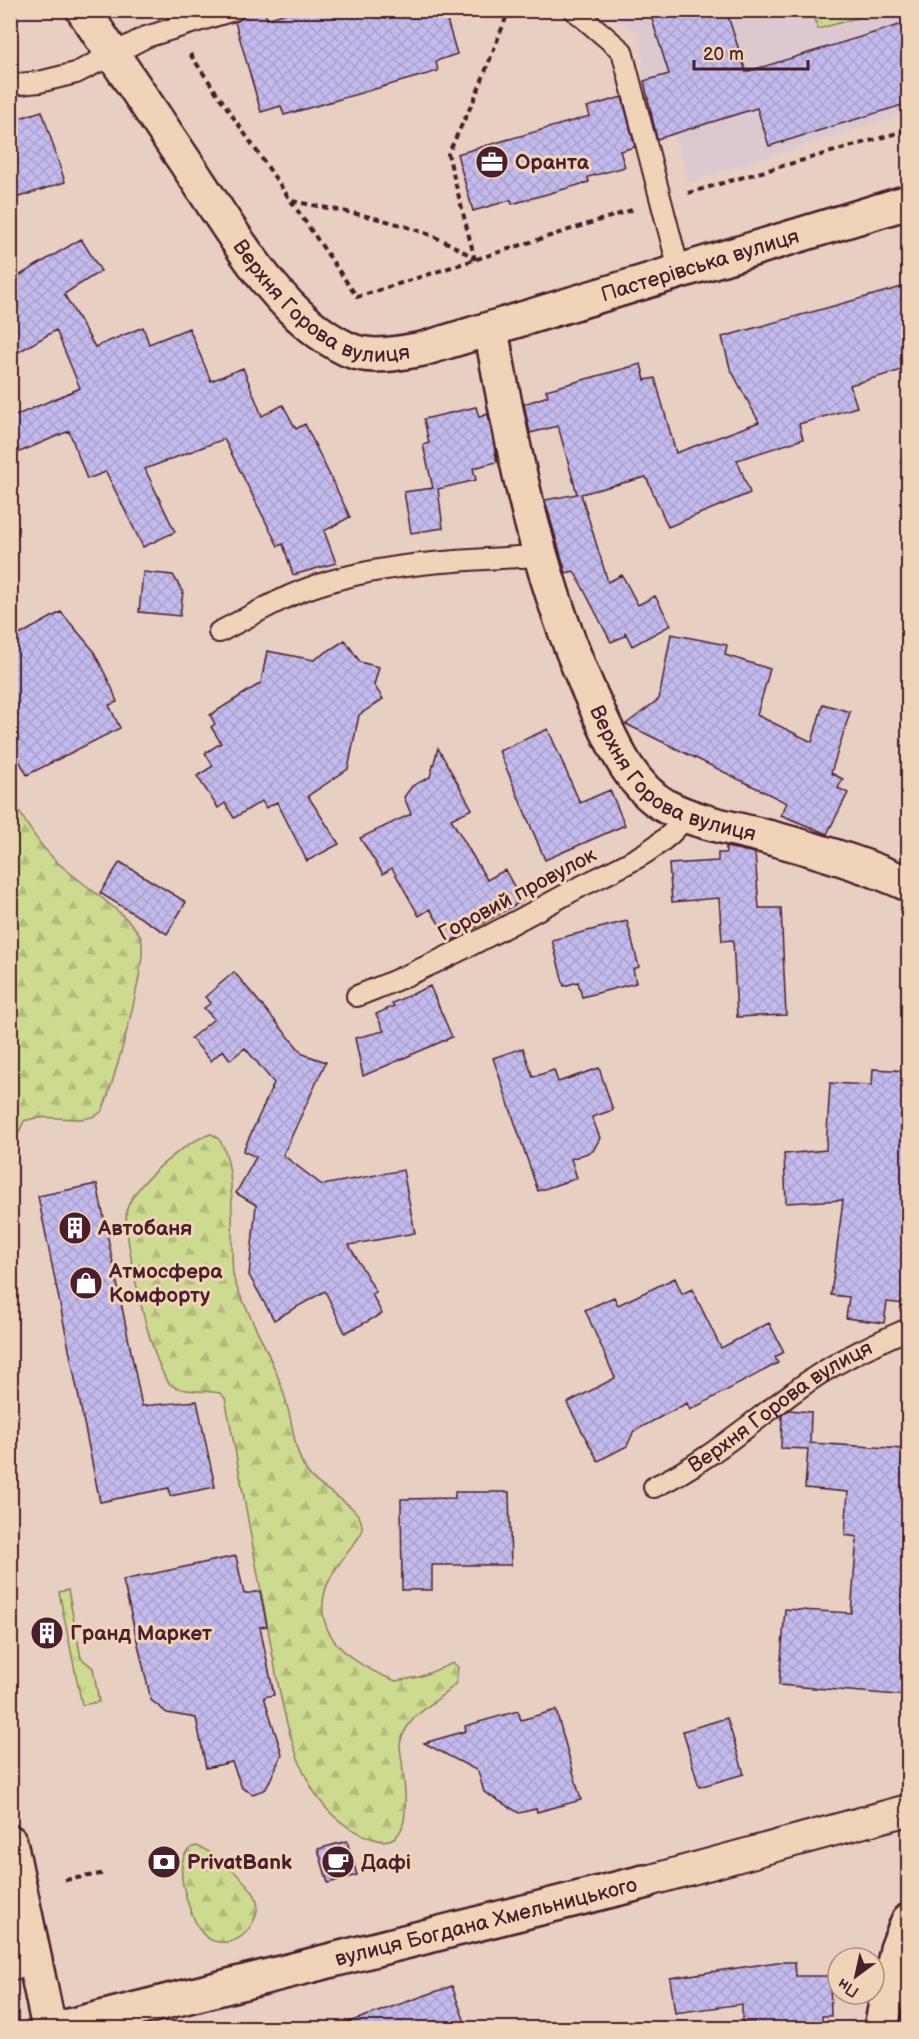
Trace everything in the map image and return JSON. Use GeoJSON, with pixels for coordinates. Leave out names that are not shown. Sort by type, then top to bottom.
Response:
{"type":"FeatureCollection","features":[{"type":"Feature","properties":{"kind":"street","name":"Верхня Горова вулиця"},"geometry":{"type":"LineString","coordinates":[[83,10],[263,274],[284,300],[307,322],[349,350],[367,355],[390,355],[491,329],[512,446],[540,556],[568,643],[624,762],[651,796],[667,807],[687,815],[819,852],[909,884]]}},
{"type":"Feature","properties":{"kind":"street","name":"Пастерівська вулиця"},"geometry":{"type":"LineString","coordinates":[[491,329],[909,202]]}},
{"type":"Feature","properties":{"kind":"street","name":"вулиця Богдана Хмельницького"},"geometry":{"type":"LineString","coordinates":[[61,2028],[644,1882],[909,1810]]}},
{"type":"Feature","properties":{"kind":"street"},"geometry":{"type":"LineString","coordinates":[[10,1842],[22,1960],[49,2028]]}},
{"type":"Feature","properties":{"kind":"street"},"geometry":{"type":"LineString","coordinates":[[881,2028],[897,1949],[909,1921]]}},
{"type":"Feature","properties":{"kind":"lane"},"geometry":{"type":"LineString","coordinates":[[10,85],[64,76],[146,37],[234,10]]}},
{"type":"Feature","properties":{"kind":"lane"},"geometry":{"type":"LineString","coordinates":[[574,10],[622,51],[679,270]]}},
{"type":"Feature","properties":{"kind":"lane"},"geometry":{"type":"LineString","coordinates":[[219,632],[295,594],[335,580],[442,563],[540,556]]}},
{"type":"Feature","properties":{"kind":"lane","name":"Горовий провулок"},"geometry":{"type":"LineString","coordinates":[[357,996],[452,956],[611,871],[668,837],[687,815]]}},
{"type":"Feature","properties":{"kind":"lane","name":"Верхня Горова вулиця"},"geometry":{"type":"LineString","coordinates":[[654,1487],[699,1464],[820,1374],[909,1329]]}},
{"type":"Feature","properties":{"kind":"path"},"geometry":{"type":"LineString","coordinates":[[291,201],[410,227],[460,249],[475,260],[448,154],[477,93],[509,10]]}},
{"type":"Feature","properties":{"kind":"path"},"geometry":{"type":"LineString","coordinates":[[172,29],[357,297]]}},
{"type":"Feature","properties":{"kind":"path"},"geometry":{"type":"LineString","coordinates":[[65,1880],[106,1873]]}},
{"type":"Feature","properties":{"kind":"shaded area"},"geometry":{"type":"Polygon","coordinates":[[[599,11],[908,11],[908,113],[689,182],[674,134],[661,138],[644,81],[640,33],[599,11]]]}},
{"type":"Feature","properties":{"kind":"green space"},"geometry":{"type":"Polygon","coordinates":[[[813,11],[861,11],[863,16],[818,29],[813,11]]]}},
{"type":"Feature","properties":{"kind":"green space"},"geometry":{"type":"Polygon","coordinates":[[[11,795],[31,831],[43,847],[128,921],[141,938],[142,951],[129,1024],[102,1111],[86,1118],[34,1118],[24,1121],[11,1150],[11,795]]]}},
{"type":"Feature","properties":{"kind":"green space"},"geometry":{"type":"Polygon","coordinates":[[[211,1134],[220,1141],[227,1156],[232,1197],[232,1260],[235,1282],[280,1383],[299,1455],[306,1470],[313,1478],[351,1507],[362,1524],[361,1534],[337,1567],[326,1588],[323,1605],[325,1621],[331,1635],[352,1658],[396,1681],[419,1677],[453,1663],[458,1667],[456,1683],[416,1717],[404,1733],[400,1744],[405,1790],[403,1823],[398,1835],[387,1840],[365,1836],[336,1818],[313,1789],[302,1767],[293,1743],[280,1692],[225,1398],[220,1393],[188,1390],[171,1385],[156,1356],[140,1301],[129,1244],[127,1209],[140,1187],[163,1164],[188,1145],[211,1134]]]}},
{"type":"Feature","properties":{"kind":"green space"},"geometry":{"type":"Polygon","coordinates":[[[68,1590],[81,1658],[93,1668],[99,1702],[82,1705],[59,1592],[68,1590]]]}},
{"type":"Feature","properties":{"kind":"green space"},"geometry":{"type":"Polygon","coordinates":[[[196,1846],[212,1854],[231,1869],[248,1886],[257,1901],[257,1911],[252,1924],[244,1935],[235,1940],[221,1942],[208,1938],[203,1934],[192,1915],[183,1887],[182,1873],[183,1860],[187,1851],[196,1846]]]}},
{"type":"Feature","properties":{"kind":"building"},"geometry":{"type":"Polygon","coordinates":[[[246,10],[264,10],[267,19],[295,10],[444,10],[457,54],[436,61],[438,71],[284,115],[281,106],[261,112],[235,22],[243,18],[246,10]]]}},
{"type":"Feature","properties":{"kind":"building"},"geometry":{"type":"Polygon","coordinates":[[[649,10],[726,10],[746,72],[909,22],[909,103],[769,146],[757,108],[657,139],[644,81],[669,74],[649,10]]]}},
{"type":"Feature","properties":{"kind":"building"},"geometry":{"type":"Polygon","coordinates":[[[622,97],[635,147],[620,151],[625,167],[588,177],[589,182],[512,204],[511,200],[473,211],[457,154],[590,116],[587,107],[622,97]]]}},
{"type":"Feature","properties":{"kind":"building"},"geometry":{"type":"Polygon","coordinates":[[[42,111],[65,182],[10,200],[10,121],[42,111]]]}},
{"type":"Feature","properties":{"kind":"building"},"geometry":{"type":"Polygon","coordinates":[[[81,239],[101,271],[64,294],[95,347],[143,327],[149,344],[189,328],[211,381],[243,368],[262,416],[283,405],[296,429],[305,424],[350,517],[324,531],[336,563],[293,575],[283,544],[278,546],[224,439],[145,469],[175,532],[143,547],[106,472],[87,479],[69,431],[10,456],[10,418],[80,388],[56,330],[10,357],[10,281],[81,239]]]}},
{"type":"Feature","properties":{"kind":"building"},"geometry":{"type":"Polygon","coordinates":[[[909,285],[909,368],[850,385],[857,407],[799,424],[803,439],[737,460],[750,493],[668,527],[646,477],[581,494],[608,582],[622,575],[638,605],[655,596],[671,625],[632,646],[625,632],[625,636],[611,642],[574,571],[566,573],[545,500],[577,494],[558,426],[530,433],[524,404],[548,396],[546,390],[641,364],[645,380],[655,378],[676,453],[759,422],[730,368],[722,337],[909,285]]]}},
{"type":"Feature","properties":{"kind":"building"},"geometry":{"type":"Polygon","coordinates":[[[476,407],[479,417],[488,414],[497,462],[473,468],[476,480],[438,489],[443,528],[411,533],[404,492],[433,488],[423,445],[429,443],[424,419],[476,407]]]}},
{"type":"Feature","properties":{"kind":"building"},"geometry":{"type":"Polygon","coordinates":[[[143,572],[173,575],[183,592],[180,616],[139,612],[143,572]]]}},
{"type":"Feature","properties":{"kind":"building"},"geometry":{"type":"Polygon","coordinates":[[[61,612],[93,650],[117,702],[109,705],[120,728],[27,775],[10,743],[10,640],[61,612]]]}},
{"type":"Feature","properties":{"kind":"building"},"geometry":{"type":"Polygon","coordinates":[[[671,634],[727,645],[725,655],[770,669],[757,715],[812,742],[823,704],[850,712],[831,773],[843,779],[838,788],[848,793],[827,834],[781,815],[787,803],[626,724],[659,699],[671,634]]]}},
{"type":"Feature","properties":{"kind":"building"},"geometry":{"type":"Polygon","coordinates":[[[345,640],[360,662],[379,667],[374,685],[383,699],[359,715],[348,769],[308,796],[339,844],[307,861],[277,802],[266,808],[262,801],[234,818],[225,803],[218,808],[197,776],[213,766],[205,753],[221,743],[211,727],[215,724],[210,715],[261,683],[267,651],[314,660],[345,640]]]}},
{"type":"Feature","properties":{"kind":"building"},"geometry":{"type":"Polygon","coordinates":[[[548,729],[580,803],[610,790],[625,825],[545,860],[499,751],[548,729]]]}},
{"type":"Feature","properties":{"kind":"building"},"geometry":{"type":"Polygon","coordinates":[[[438,748],[472,809],[451,819],[487,880],[505,870],[522,901],[450,942],[430,909],[419,916],[392,868],[383,874],[360,838],[411,814],[404,797],[412,786],[430,777],[438,748]]]}},
{"type":"Feature","properties":{"kind":"building"},"geometry":{"type":"Polygon","coordinates":[[[726,847],[755,853],[759,908],[781,908],[786,1015],[737,1017],[733,940],[722,941],[719,898],[672,902],[669,864],[718,861],[718,853],[726,853],[726,847]]]}},
{"type":"Feature","properties":{"kind":"building"},"geometry":{"type":"Polygon","coordinates":[[[120,862],[186,902],[167,934],[100,893],[120,862]]]}},
{"type":"Feature","properties":{"kind":"building"},"geometry":{"type":"Polygon","coordinates":[[[627,921],[639,967],[633,969],[636,983],[582,997],[578,982],[564,986],[552,940],[627,921]]]}},
{"type":"Feature","properties":{"kind":"building"},"geometry":{"type":"Polygon","coordinates":[[[234,972],[303,1054],[326,1062],[283,1155],[322,1185],[403,1170],[415,1233],[349,1245],[376,1292],[372,1294],[382,1314],[345,1333],[325,1291],[274,1320],[249,1275],[256,1205],[236,1193],[256,1157],[243,1151],[274,1083],[245,1048],[230,1060],[223,1050],[211,1061],[191,1038],[214,1019],[204,1008],[211,1003],[205,997],[234,972]]]}},
{"type":"Feature","properties":{"kind":"building"},"geometry":{"type":"Polygon","coordinates":[[[430,986],[452,1037],[363,1076],[355,1038],[384,1031],[376,1014],[394,1006],[392,1003],[430,986]]]}},
{"type":"Feature","properties":{"kind":"building"},"geometry":{"type":"Polygon","coordinates":[[[523,1048],[533,1077],[554,1070],[558,1082],[599,1068],[613,1110],[592,1117],[600,1138],[593,1151],[571,1159],[577,1178],[538,1191],[493,1058],[523,1048]]]}},
{"type":"Feature","properties":{"kind":"building"},"geometry":{"type":"Polygon","coordinates":[[[873,1069],[909,1071],[909,1276],[905,1304],[887,1302],[884,1323],[846,1318],[849,1297],[831,1295],[843,1200],[786,1203],[784,1154],[826,1150],[830,1083],[872,1085],[873,1069]]]}},
{"type":"Feature","properties":{"kind":"building"},"geometry":{"type":"Polygon","coordinates":[[[97,1184],[142,1406],[197,1401],[215,1487],[170,1496],[169,1488],[100,1502],[38,1196],[97,1184]]]}},
{"type":"Feature","properties":{"kind":"building"},"geometry":{"type":"Polygon","coordinates":[[[675,1278],[682,1294],[692,1289],[721,1348],[769,1323],[784,1352],[775,1357],[778,1363],[690,1410],[687,1403],[634,1431],[627,1446],[598,1461],[567,1403],[615,1378],[585,1310],[614,1297],[618,1305],[675,1278]]]}},
{"type":"Feature","properties":{"kind":"building"},"geometry":{"type":"Polygon","coordinates":[[[789,1410],[811,1412],[810,1443],[905,1449],[905,1462],[909,1462],[909,1696],[779,1685],[785,1609],[851,1613],[857,1537],[845,1535],[848,1492],[805,1488],[808,1449],[781,1448],[782,1415],[789,1410]]]}},
{"type":"Feature","properties":{"kind":"building"},"geometry":{"type":"Polygon","coordinates":[[[455,1492],[509,1492],[511,1565],[432,1565],[432,1590],[402,1590],[401,1499],[455,1498],[455,1492]]]}},
{"type":"Feature","properties":{"kind":"building"},"geometry":{"type":"Polygon","coordinates":[[[236,1556],[244,1594],[260,1591],[267,1626],[260,1627],[274,1695],[264,1697],[282,1754],[266,1789],[253,1794],[242,1788],[232,1762],[206,1768],[196,1718],[167,1713],[151,1700],[123,1580],[236,1556]]]}},
{"type":"Feature","properties":{"kind":"building"},"geometry":{"type":"Polygon","coordinates":[[[556,1710],[581,1800],[537,1812],[536,1809],[519,1813],[484,1792],[478,1771],[424,1743],[466,1731],[465,1726],[518,1711],[521,1720],[556,1710]]]}},
{"type":"Feature","properties":{"kind":"building"},"geometry":{"type":"Polygon","coordinates":[[[727,1718],[744,1774],[699,1787],[683,1731],[727,1718]]]}},
{"type":"Feature","properties":{"kind":"building"},"geometry":{"type":"Polygon","coordinates":[[[347,1841],[357,1875],[328,1883],[318,1849],[347,1841]]]}},
{"type":"Feature","properties":{"kind":"building"},"geometry":{"type":"Polygon","coordinates":[[[777,1962],[795,1962],[796,1976],[826,1976],[826,2006],[831,2006],[831,2016],[822,2016],[822,2028],[754,2028],[754,2022],[742,2022],[742,2004],[675,2013],[670,1978],[777,1962]]]}},
{"type":"Feature","properties":{"kind":"building"},"geometry":{"type":"Polygon","coordinates":[[[452,1986],[467,2028],[344,2028],[343,2024],[452,1986]]]}},
{"type":"Feature","properties":{"kind":"place","name":"Оранта"},"geometry":{"type":"Point","coordinates":[492,162]}},
{"type":"Feature","properties":{"kind":"place","name":"Автобаня"},"geometry":{"type":"Point","coordinates":[75,1228]}},
{"type":"Feature","properties":{"kind":"place","name":"Атмосфера Комфорту"},"geometry":{"type":"Point","coordinates":[86,1283]}},
{"type":"Feature","properties":{"kind":"place","name":"Гранд Маркет"},"geometry":{"type":"Point","coordinates":[47,1633]}},
{"type":"Feature","properties":{"kind":"place","name":"PrivatBank"},"geometry":{"type":"Point","coordinates":[164,1862]}},
{"type":"Feature","properties":{"kind":"place","name":"Дафі"},"geometry":{"type":"Point","coordinates":[338,1862]}}]}
